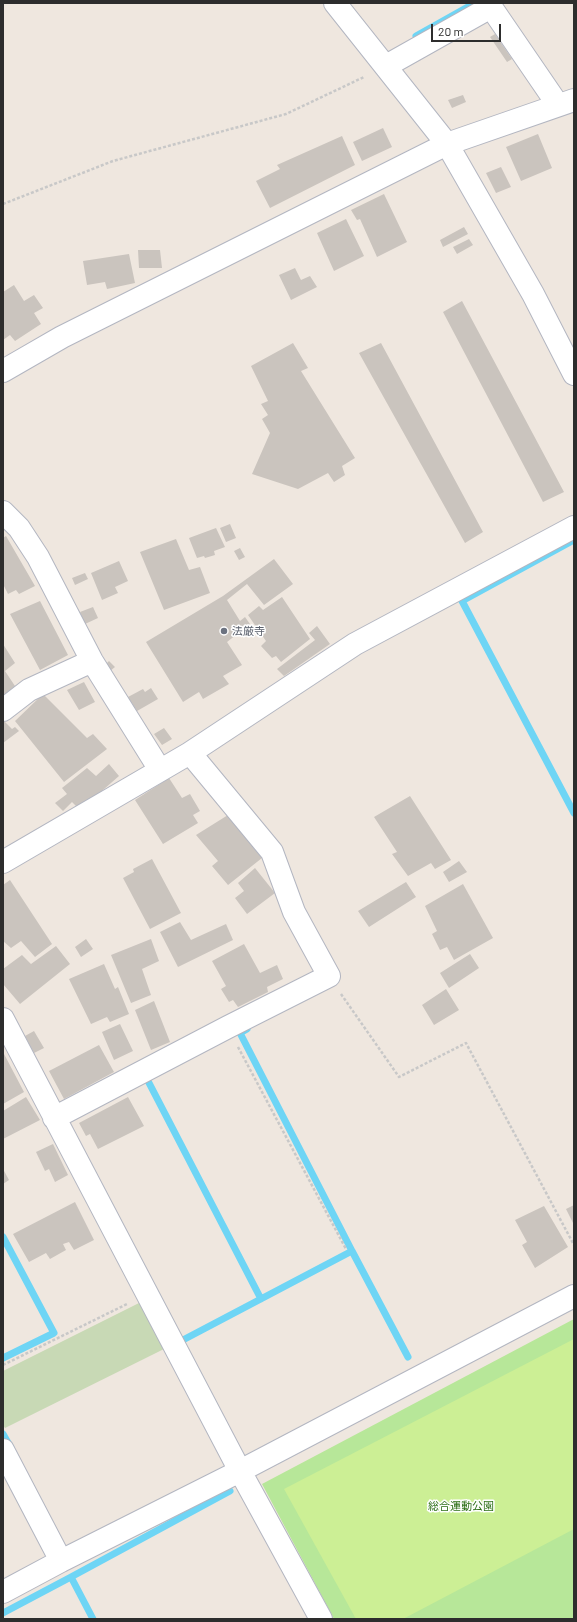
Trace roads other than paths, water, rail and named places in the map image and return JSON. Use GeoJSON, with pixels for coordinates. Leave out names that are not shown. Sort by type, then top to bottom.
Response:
{"type":"FeatureCollection","features":[{"type":"Feature","properties":{"kind":"street"},"geometry":{"type":"LineString","coordinates":[[335,3],[447,144],[529,288],[574,374]]}},
{"type":"Feature","properties":{"kind":"street"},"geometry":{"type":"LineString","coordinates":[[3,371],[68,334],[447,144],[566,102],[491,7],[386,66]]}},
{"type":"Feature","properties":{"kind":"street"},"geometry":{"type":"LineString","coordinates":[[3,512],[19,528],[38,557],[92,661],[160,770]]}},
{"type":"Feature","properties":{"kind":"street"},"geometry":{"type":"LineString","coordinates":[[3,862],[190,753],[355,644],[574,527]]}},
{"type":"Feature","properties":{"kind":"street"},"geometry":{"type":"LineString","coordinates":[[3,710],[29,690],[92,661]]}},
{"type":"Feature","properties":{"kind":"street"},"geometry":{"type":"LineString","coordinates":[[54,1118],[329,976],[294,912],[272,852],[190,753]]}},
{"type":"Feature","properties":{"kind":"street"},"geometry":{"type":"LineString","coordinates":[[3,1019],[240,1471],[321,1619]]}},
{"type":"Feature","properties":{"kind":"street"},"geometry":{"type":"LineString","coordinates":[[3,1592],[61,1561],[240,1471],[574,1296]]}},
{"type":"Feature","properties":{"kind":"street"},"geometry":{"type":"LineString","coordinates":[[3,1450],[61,1561]]}},
{"type":"Feature","properties":{"kind":"waterway"},"geometry":{"type":"LineString","coordinates":[[416,36],[475,3]]}},
{"type":"Feature","properties":{"kind":"waterway"},"geometry":{"type":"LineString","coordinates":[[574,540],[462,601],[574,813]]}},
{"type":"Feature","properties":{"kind":"waterway"},"geometry":{"type":"LineString","coordinates":[[181,1341],[352,1251],[240,1033],[247,1029]]}},
{"type":"Feature","properties":{"kind":"waterway"},"geometry":{"type":"LineString","coordinates":[[147,1079],[261,1299]]}},
{"type":"Feature","properties":{"kind":"waterway"},"geometry":{"type":"LineString","coordinates":[[3,1237],[54,1333],[3,1358]]}},
{"type":"Feature","properties":{"kind":"waterway"},"geometry":{"type":"LineString","coordinates":[[352,1251],[408,1357]]}},
{"type":"Feature","properties":{"kind":"waterway"},"geometry":{"type":"LineString","coordinates":[[3,1434],[11,1448]]}},
{"type":"Feature","properties":{"kind":"waterway"},"geometry":{"type":"LineString","coordinates":[[93,1619],[71,1577],[230,1491]]}},
{"type":"Feature","properties":{"kind":"waterway"},"geometry":{"type":"LineString","coordinates":[[3,1613],[71,1577]]}},
{"type":"Feature","properties":{"kind":"place","name":"法厳寺"},"geometry":{"type":"Point","coordinates":[224,631]}},
{"type":"Feature","properties":{"kind":"park label","name":"総合運動公園"},"geometry":{"type":"Point","coordinates":[461,1506]}}]}
